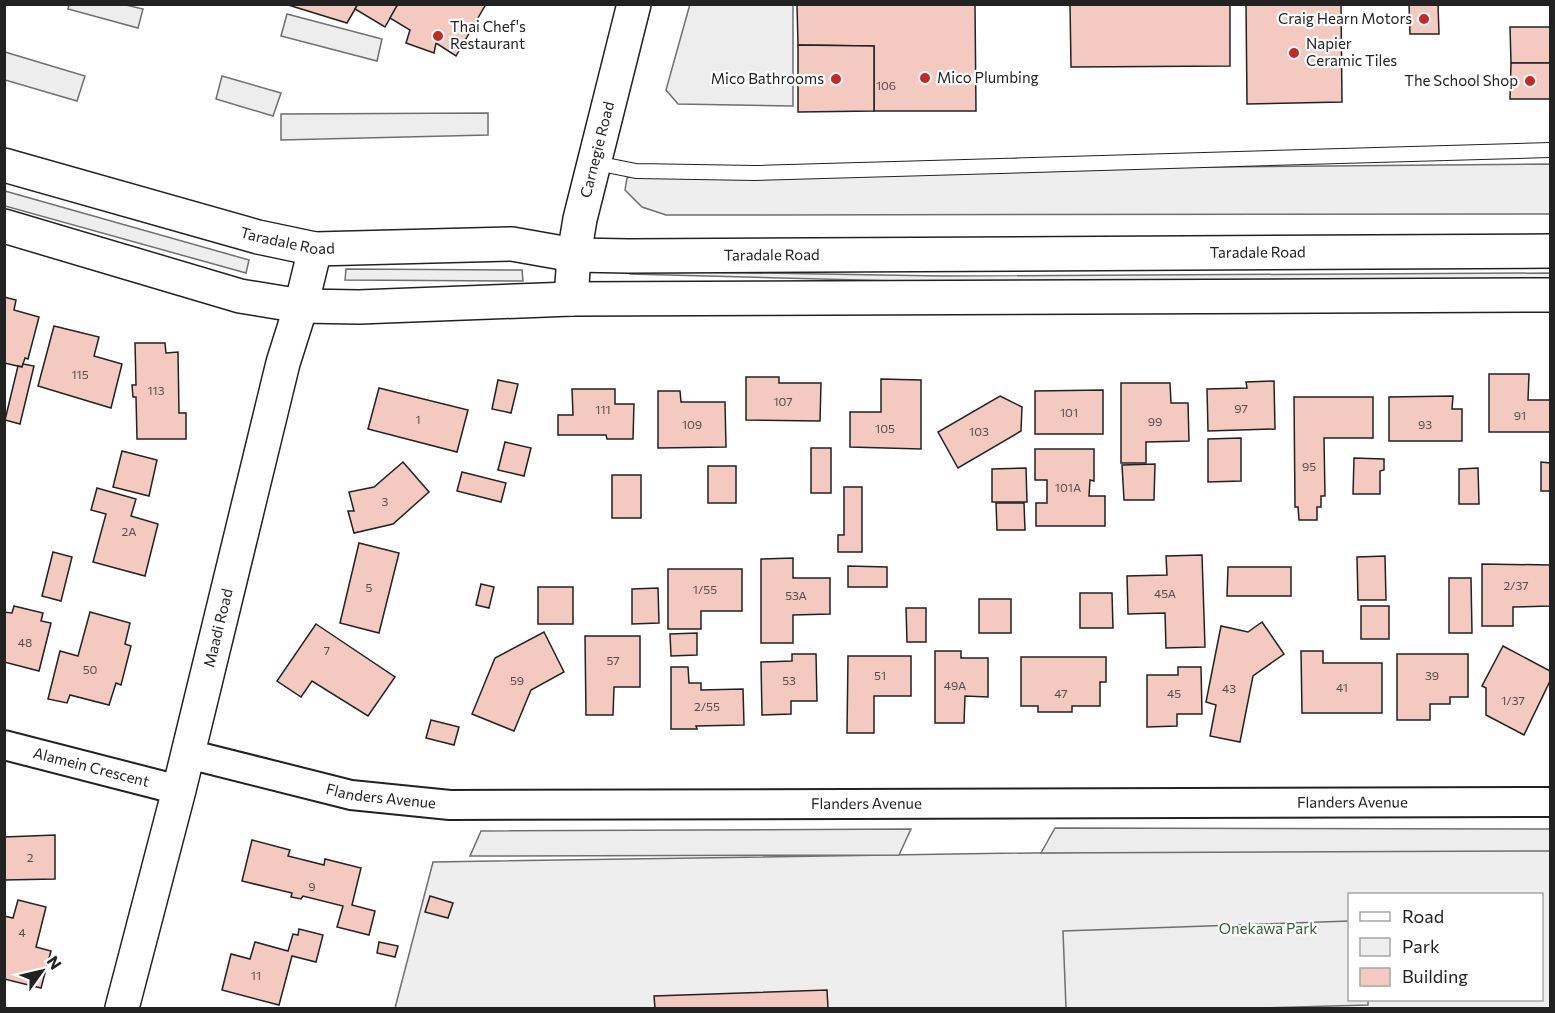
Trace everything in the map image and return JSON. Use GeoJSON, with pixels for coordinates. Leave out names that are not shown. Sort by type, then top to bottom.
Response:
{"type":"FeatureCollection","features":[{"type":"Feature","properties":{"kind":"main road","name":"Carnegie Road"},"geometry":{"type":"LineString","coordinates":[[571,299],[574,255],[634,4]]}},
{"type":"Feature","properties":{"kind":"main road","name":"Taradale Road"},"geometry":{"type":"LineString","coordinates":[[4,165],[258,237],[315,249],[512,244],[574,255],[1551,252]]}},
{"type":"Feature","properties":{"kind":"main road"},"geometry":{"type":"LineString","coordinates":[[4,226],[240,296],[301,306],[359,307],[571,299],[1551,295]]}},
{"type":"Feature","properties":{"kind":"main road","name":"Maadi Road"},"geometry":{"type":"LineString","coordinates":[[122,1008],[188,754],[283,363],[301,306],[315,249]]}},
{"type":"Feature","properties":{"kind":"street","name":"Alamein Crescent"},"geometry":{"type":"LineString","coordinates":[[4,745],[179,790]]}},
{"type":"Feature","properties":{"kind":"street","name":"Flanders Avenue"},"geometry":{"type":"LineString","coordinates":[[188,754],[351,795],[450,805],[1551,802]]}},
{"type":"Feature","properties":{"kind":"lane"},"geometry":{"type":"LineString","coordinates":[[596,163],[636,171],[755,173],[1551,150]]}},
{"type":"Feature","properties":{"kind":"green space"},"geometry":{"type":"Polygon","coordinates":[[[1550,164],[1550,214],[666,215],[642,207],[625,190],[627,178],[640,172],[1550,164]]]}},
{"type":"Feature","properties":{"kind":"green space"},"geometry":{"type":"Polygon","coordinates":[[[5,191],[249,260],[246,273],[5,206],[5,191]]]}},
{"type":"Feature","properties":{"kind":"green space"},"geometry":{"type":"Polygon","coordinates":[[[346,269],[522,270],[523,281],[345,280],[346,269]]]}},
{"type":"Feature","properties":{"kind":"green space"},"geometry":{"type":"Polygon","coordinates":[[[630,271],[942,276],[1550,273],[1550,279],[937,282],[630,274],[630,271]]]}},
{"type":"Feature","properties":{"kind":"green space","name":"Onekawa Park"},"geometry":{"type":"Polygon","coordinates":[[[1550,845],[1550,1008],[395,1008],[433,862],[1550,845]]]}},
{"type":"Feature","properties":{"kind":"shaded area"},"geometry":{"type":"Polygon","coordinates":[[[690,4],[793,5],[793,106],[678,104],[666,90],[690,4]]]}},
{"type":"Feature","properties":{"kind":"shaded area"},"geometry":{"type":"Polygon","coordinates":[[[69,5],[126,5],[143,9],[138,28],[68,9],[69,5]]]}},
{"type":"Feature","properties":{"kind":"shaded area"},"geometry":{"type":"Polygon","coordinates":[[[287,14],[382,39],[377,61],[281,36],[287,14]]]}},
{"type":"Feature","properties":{"kind":"shaded area"},"geometry":{"type":"Polygon","coordinates":[[[5,52],[85,76],[77,101],[5,80],[5,52]]]}},
{"type":"Feature","properties":{"kind":"shaded area"},"geometry":{"type":"Polygon","coordinates":[[[222,76],[281,93],[273,116],[216,99],[222,76]]]}},
{"type":"Feature","properties":{"kind":"shaded area"},"geometry":{"type":"Polygon","coordinates":[[[488,113],[488,135],[281,140],[281,114],[488,113]]]}},
{"type":"Feature","properties":{"kind":"shaded area"},"geometry":{"type":"Polygon","coordinates":[[[1055,828],[1550,829],[1550,851],[1041,853],[1055,828]]]}},
{"type":"Feature","properties":{"kind":"shaded area"},"geometry":{"type":"Polygon","coordinates":[[[911,829],[899,855],[470,856],[481,831],[911,829]]]}},
{"type":"Feature","properties":{"kind":"shaded area"},"geometry":{"type":"Polygon","coordinates":[[[1348,921],[1348,1001],[1368,1001],[1368,1005],[1265,1008],[1066,1008],[1063,931],[1348,921]]]}},
{"type":"Feature","properties":{"kind":"building"},"geometry":{"type":"Polygon","coordinates":[[[285,4],[358,4],[347,23],[285,4]]]}},
{"type":"Feature","properties":{"kind":"building"},"geometry":{"type":"Polygon","coordinates":[[[358,4],[398,4],[385,27],[355,9],[358,4]]]}},
{"type":"Feature","properties":{"kind":"building","name":"Thai Chef's Restaurant"},"geometry":{"type":"Polygon","coordinates":[[[398,4],[486,4],[456,56],[436,43],[434,53],[406,43],[410,30],[390,18],[398,4]]]}},
{"type":"Feature","properties":{"kind":"building","name":"Mico Plumbing"},"geometry":{"type":"Polygon","coordinates":[[[797,4],[975,4],[976,111],[874,111],[874,46],[798,45],[797,4]]]}},
{"type":"Feature","properties":{"kind":"building"},"geometry":{"type":"Polygon","coordinates":[[[1070,4],[1230,4],[1230,66],[1071,67],[1070,4]]]}},
{"type":"Feature","properties":{"kind":"building","name":"Napier Ceramic Tiles"},"geometry":{"type":"Polygon","coordinates":[[[1246,4],[1341,4],[1342,102],[1247,104],[1246,4]]]}},
{"type":"Feature","properties":{"kind":"building","name":"Craig Hearn Motors"},"geometry":{"type":"Polygon","coordinates":[[[1409,4],[1438,4],[1439,34],[1410,34],[1409,4]]]}},
{"type":"Feature","properties":{"kind":"building"},"geometry":{"type":"Polygon","coordinates":[[[1510,27],[1550,27],[1550,63],[1511,63],[1510,27]]]}},
{"type":"Feature","properties":{"kind":"building","name":"Mico Bathrooms"},"geometry":{"type":"Polygon","coordinates":[[[798,45],[874,46],[874,111],[798,112],[798,45]]]}},
{"type":"Feature","properties":{"kind":"building","name":"The School Shop"},"geometry":{"type":"Polygon","coordinates":[[[1511,63],[1550,63],[1550,99],[1510,99],[1511,63]]]}},
{"type":"Feature","properties":{"kind":"building"},"geometry":{"type":"Polygon","coordinates":[[[4,297],[16,300],[14,310],[39,317],[28,359],[25,358],[22,367],[4,363],[4,297]]]}},
{"type":"Feature","properties":{"kind":"building"},"geometry":{"type":"Polygon","coordinates":[[[54,326],[99,337],[94,356],[122,364],[111,408],[38,386],[54,326]]]}},
{"type":"Feature","properties":{"kind":"building"},"geometry":{"type":"Polygon","coordinates":[[[135,343],[165,343],[166,353],[178,352],[179,413],[186,413],[186,439],[137,439],[136,397],[133,397],[132,385],[136,385],[135,343]]]}},
{"type":"Feature","properties":{"kind":"building"},"geometry":{"type":"Polygon","coordinates":[[[23,364],[34,366],[20,424],[5,420],[18,366],[22,367],[23,364]]]}},
{"type":"Feature","properties":{"kind":"building"},"geometry":{"type":"Polygon","coordinates":[[[1489,374],[1529,374],[1528,400],[1550,400],[1550,432],[1489,432],[1489,374]]]}},
{"type":"Feature","properties":{"kind":"building"},"geometry":{"type":"Polygon","coordinates":[[[746,377],[779,377],[779,383],[821,383],[820,421],[746,420],[746,377]]]}},
{"type":"Feature","properties":{"kind":"building"},"geometry":{"type":"Polygon","coordinates":[[[881,379],[921,380],[921,449],[850,447],[850,412],[881,412],[881,379]]]}},
{"type":"Feature","properties":{"kind":"building"},"geometry":{"type":"Polygon","coordinates":[[[498,380],[518,384],[511,413],[492,409],[498,380]]]}},
{"type":"Feature","properties":{"kind":"building"},"geometry":{"type":"Polygon","coordinates":[[[1274,381],[1275,429],[1208,431],[1207,389],[1247,388],[1246,382],[1274,381]]]}},
{"type":"Feature","properties":{"kind":"building"},"geometry":{"type":"Polygon","coordinates":[[[1121,383],[1170,383],[1171,403],[1188,403],[1189,441],[1146,442],[1146,463],[1121,463],[1121,383]]]}},
{"type":"Feature","properties":{"kind":"building"},"geometry":{"type":"Polygon","coordinates":[[[379,388],[468,410],[457,452],[368,429],[379,388]]]}},
{"type":"Feature","properties":{"kind":"building"},"geometry":{"type":"Polygon","coordinates":[[[572,389],[615,389],[615,404],[634,404],[633,439],[607,439],[606,435],[558,435],[558,415],[573,415],[572,389]]]}},
{"type":"Feature","properties":{"kind":"building"},"geometry":{"type":"Polygon","coordinates":[[[1103,390],[1103,434],[1035,434],[1035,391],[1103,390]]]}},
{"type":"Feature","properties":{"kind":"building"},"geometry":{"type":"Polygon","coordinates":[[[658,391],[680,391],[681,402],[725,402],[726,447],[658,448],[658,391]]]}},
{"type":"Feature","properties":{"kind":"building"},"geometry":{"type":"Polygon","coordinates":[[[1000,396],[1022,407],[1021,431],[958,468],[938,432],[1000,396]]]}},
{"type":"Feature","properties":{"kind":"building"},"geometry":{"type":"Polygon","coordinates":[[[1453,396],[1452,409],[1462,409],[1462,441],[1389,441],[1389,397],[1453,396]]]}},
{"type":"Feature","properties":{"kind":"building"},"geometry":{"type":"Polygon","coordinates":[[[1294,397],[1373,397],[1373,438],[1324,438],[1325,496],[1321,496],[1321,507],[1317,507],[1317,520],[1299,520],[1298,507],[1295,507],[1294,397]]]}},
{"type":"Feature","properties":{"kind":"building"},"geometry":{"type":"Polygon","coordinates":[[[1241,438],[1241,481],[1208,482],[1208,439],[1241,438]]]}},
{"type":"Feature","properties":{"kind":"building"},"geometry":{"type":"Polygon","coordinates":[[[505,442],[531,448],[524,476],[498,470],[505,442]]]}},
{"type":"Feature","properties":{"kind":"building"},"geometry":{"type":"Polygon","coordinates":[[[811,448],[831,448],[831,493],[811,493],[811,448]]]}},
{"type":"Feature","properties":{"kind":"building"},"geometry":{"type":"Polygon","coordinates":[[[1035,449],[1094,449],[1094,481],[1090,480],[1089,496],[1105,496],[1105,526],[1036,526],[1036,503],[1047,503],[1047,480],[1035,480],[1035,449]]]}},
{"type":"Feature","properties":{"kind":"building"},"geometry":{"type":"Polygon","coordinates":[[[122,451],[157,460],[149,496],[113,487],[122,451]]]}},
{"type":"Feature","properties":{"kind":"building"},"geometry":{"type":"Polygon","coordinates":[[[1354,458],[1384,459],[1384,470],[1380,471],[1380,494],[1353,494],[1354,458]]]}},
{"type":"Feature","properties":{"kind":"building"},"geometry":{"type":"Polygon","coordinates":[[[403,462],[429,492],[393,524],[354,533],[348,511],[354,511],[349,492],[374,487],[403,462]]]}},
{"type":"Feature","properties":{"kind":"building"},"geometry":{"type":"Polygon","coordinates":[[[1541,462],[1550,463],[1550,491],[1541,491],[1541,462]]]}},
{"type":"Feature","properties":{"kind":"building"},"geometry":{"type":"Polygon","coordinates":[[[1155,464],[1154,500],[1124,500],[1122,465],[1155,464]]]}},
{"type":"Feature","properties":{"kind":"building"},"geometry":{"type":"Polygon","coordinates":[[[708,466],[736,466],[736,503],[708,503],[708,466]]]}},
{"type":"Feature","properties":{"kind":"building"},"geometry":{"type":"Polygon","coordinates":[[[1026,468],[1027,502],[992,502],[992,469],[1026,468]]]}},
{"type":"Feature","properties":{"kind":"building"},"geometry":{"type":"Polygon","coordinates":[[[1478,468],[1479,504],[1459,504],[1459,469],[1478,468]]]}},
{"type":"Feature","properties":{"kind":"building"},"geometry":{"type":"Polygon","coordinates":[[[462,472],[506,483],[501,502],[457,491],[462,472]]]}},
{"type":"Feature","properties":{"kind":"building"},"geometry":{"type":"Polygon","coordinates":[[[612,475],[641,475],[641,518],[612,518],[612,475]]]}},
{"type":"Feature","properties":{"kind":"building"},"geometry":{"type":"Polygon","coordinates":[[[844,487],[862,487],[862,552],[838,552],[838,535],[844,535],[844,487]]]}},
{"type":"Feature","properties":{"kind":"building"},"geometry":{"type":"Polygon","coordinates":[[[97,488],[136,499],[131,516],[158,524],[145,576],[93,562],[106,514],[91,510],[97,488]]]}},
{"type":"Feature","properties":{"kind":"building"},"geometry":{"type":"Polygon","coordinates":[[[996,503],[1024,503],[1025,530],[997,530],[996,503]]]}},
{"type":"Feature","properties":{"kind":"building"},"geometry":{"type":"Polygon","coordinates":[[[359,543],[399,553],[379,633],[340,623],[359,543]]]}},
{"type":"Feature","properties":{"kind":"building"},"geometry":{"type":"Polygon","coordinates":[[[53,552],[72,557],[61,601],[42,596],[53,552]]]}},
{"type":"Feature","properties":{"kind":"building"},"geometry":{"type":"Polygon","coordinates":[[[1202,555],[1205,647],[1166,648],[1165,613],[1128,614],[1127,576],[1167,575],[1166,556],[1202,555]]]}},
{"type":"Feature","properties":{"kind":"building"},"geometry":{"type":"Polygon","coordinates":[[[1385,556],[1386,600],[1358,600],[1357,557],[1385,556]]]}},
{"type":"Feature","properties":{"kind":"building"},"geometry":{"type":"Polygon","coordinates":[[[793,558],[793,578],[830,578],[830,614],[793,615],[793,643],[761,643],[761,559],[793,558]]]}},
{"type":"Feature","properties":{"kind":"building"},"geometry":{"type":"Polygon","coordinates":[[[1482,564],[1550,565],[1550,606],[1513,607],[1513,626],[1482,626],[1482,564]]]}},
{"type":"Feature","properties":{"kind":"building"},"geometry":{"type":"Polygon","coordinates":[[[848,566],[887,567],[887,587],[848,587],[848,566]]]}},
{"type":"Feature","properties":{"kind":"building"},"geometry":{"type":"Polygon","coordinates":[[[1228,567],[1291,567],[1291,596],[1227,596],[1228,567]]]}},
{"type":"Feature","properties":{"kind":"building"},"geometry":{"type":"Polygon","coordinates":[[[668,569],[742,569],[742,611],[701,611],[701,629],[668,629],[668,569]]]}},
{"type":"Feature","properties":{"kind":"building"},"geometry":{"type":"Polygon","coordinates":[[[1449,578],[1471,578],[1472,633],[1449,633],[1449,578]]]}},
{"type":"Feature","properties":{"kind":"building"},"geometry":{"type":"Polygon","coordinates":[[[481,584],[494,587],[489,608],[476,605],[481,584]]]}},
{"type":"Feature","properties":{"kind":"building"},"geometry":{"type":"Polygon","coordinates":[[[538,587],[573,587],[573,624],[538,624],[538,587]]]}},
{"type":"Feature","properties":{"kind":"building"},"geometry":{"type":"Polygon","coordinates":[[[658,588],[659,623],[632,624],[632,589],[658,588]]]}},
{"type":"Feature","properties":{"kind":"building"},"geometry":{"type":"Polygon","coordinates":[[[1080,593],[1112,593],[1113,628],[1080,628],[1080,593]]]}},
{"type":"Feature","properties":{"kind":"building"},"geometry":{"type":"Polygon","coordinates":[[[979,599],[1011,599],[1011,633],[979,633],[979,599]]]}},
{"type":"Feature","properties":{"kind":"building"},"geometry":{"type":"Polygon","coordinates":[[[14,606],[43,613],[41,621],[51,623],[39,671],[4,662],[4,612],[12,613],[14,606]]]}},
{"type":"Feature","properties":{"kind":"building"},"geometry":{"type":"Polygon","coordinates":[[[1361,606],[1389,606],[1389,639],[1361,639],[1361,606]]]}},
{"type":"Feature","properties":{"kind":"building"},"geometry":{"type":"Polygon","coordinates":[[[906,608],[926,608],[926,642],[907,642],[906,608]]]}},
{"type":"Feature","properties":{"kind":"building"},"geometry":{"type":"Polygon","coordinates":[[[90,612],[130,623],[125,644],[131,646],[121,685],[116,683],[109,705],[70,695],[67,703],[48,699],[60,651],[78,656],[90,612]]]}},
{"type":"Feature","properties":{"kind":"building"},"geometry":{"type":"Polygon","coordinates":[[[1262,622],[1284,654],[1253,676],[1240,742],[1210,736],[1216,705],[1206,702],[1221,626],[1248,632],[1262,622]]]}},
{"type":"Feature","properties":{"kind":"building"},"geometry":{"type":"Polygon","coordinates":[[[316,624],[395,677],[368,716],[312,681],[301,697],[277,681],[316,624]]]}},
{"type":"Feature","properties":{"kind":"building"},"geometry":{"type":"Polygon","coordinates":[[[544,632],[564,672],[531,690],[514,731],[472,714],[495,658],[544,632]]]}},
{"type":"Feature","properties":{"kind":"building"},"geometry":{"type":"Polygon","coordinates":[[[697,633],[697,655],[671,656],[670,634],[697,633]]]}},
{"type":"Feature","properties":{"kind":"building"},"geometry":{"type":"Polygon","coordinates":[[[585,636],[640,636],[640,687],[614,687],[613,715],[586,715],[585,636]]]}},
{"type":"Feature","properties":{"kind":"building"},"geometry":{"type":"Polygon","coordinates":[[[1503,646],[1550,671],[1550,681],[1524,735],[1486,715],[1486,688],[1482,686],[1503,646]]]}},
{"type":"Feature","properties":{"kind":"building"},"geometry":{"type":"Polygon","coordinates":[[[935,651],[961,651],[961,658],[988,658],[988,697],[965,696],[964,723],[935,723],[935,651]]]}},
{"type":"Feature","properties":{"kind":"building"},"geometry":{"type":"Polygon","coordinates":[[[1301,651],[1323,651],[1323,663],[1382,663],[1382,713],[1302,713],[1301,651]]]}},
{"type":"Feature","properties":{"kind":"building"},"geometry":{"type":"Polygon","coordinates":[[[792,654],[816,654],[817,701],[791,701],[791,714],[762,715],[761,662],[792,661],[792,654]]]}},
{"type":"Feature","properties":{"kind":"building"},"geometry":{"type":"Polygon","coordinates":[[[1397,654],[1468,654],[1468,697],[1450,697],[1450,704],[1430,704],[1430,720],[1397,720],[1397,654]]]}},
{"type":"Feature","properties":{"kind":"building"},"geometry":{"type":"Polygon","coordinates":[[[848,656],[911,656],[911,696],[874,696],[874,733],[847,733],[848,656]]]}},
{"type":"Feature","properties":{"kind":"building"},"geometry":{"type":"Polygon","coordinates":[[[1021,657],[1106,657],[1106,682],[1100,682],[1100,706],[1072,706],[1072,712],[1038,712],[1038,706],[1021,706],[1021,657]]]}},
{"type":"Feature","properties":{"kind":"building"},"geometry":{"type":"Polygon","coordinates":[[[671,667],[688,667],[689,683],[701,683],[701,690],[743,689],[744,725],[671,729],[671,667]]]}},
{"type":"Feature","properties":{"kind":"building"},"geometry":{"type":"Polygon","coordinates":[[[1178,667],[1201,667],[1202,714],[1177,714],[1177,726],[1147,727],[1147,675],[1178,675],[1178,667]]]}},
{"type":"Feature","properties":{"kind":"building"},"geometry":{"type":"Polygon","coordinates":[[[431,720],[459,727],[454,745],[426,738],[431,720]]]}},
{"type":"Feature","properties":{"kind":"building"},"geometry":{"type":"Polygon","coordinates":[[[55,835],[55,879],[4,880],[4,837],[55,835]]]}},
{"type":"Feature","properties":{"kind":"building"},"geometry":{"type":"Polygon","coordinates":[[[252,840],[290,850],[288,856],[324,865],[325,859],[361,868],[352,905],[375,911],[369,935],[337,927],[343,906],[303,896],[301,899],[291,897],[292,893],[242,881],[252,840]]]}},
{"type":"Feature","properties":{"kind":"building"},"geometry":{"type":"Polygon","coordinates":[[[430,896],[453,903],[448,918],[425,912],[430,896]]]}},
{"type":"Feature","properties":{"kind":"building"},"geometry":{"type":"Polygon","coordinates":[[[18,900],[46,907],[36,947],[51,951],[41,988],[4,979],[4,916],[13,918],[18,900]]]}},
{"type":"Feature","properties":{"kind":"building"},"geometry":{"type":"Polygon","coordinates":[[[299,929],[323,935],[316,962],[292,956],[279,1005],[222,990],[231,954],[250,959],[255,942],[288,951],[293,934],[298,935],[299,929]]]}},
{"type":"Feature","properties":{"kind":"building"},"geometry":{"type":"Polygon","coordinates":[[[379,942],[398,946],[395,957],[377,953],[379,942]]]}},
{"type":"Feature","properties":{"kind":"building"},"geometry":{"type":"Polygon","coordinates":[[[827,990],[828,1008],[655,1008],[654,996],[827,990]]]}},
{"type":"Feature","properties":{"kind":"place","name":"Craig Hearn Motors"},"geometry":{"type":"Point","coordinates":[1424,19]}},
{"type":"Feature","properties":{"kind":"place","name":"Thai Chef's Restaurant"},"geometry":{"type":"Point","coordinates":[438,36]}},
{"type":"Feature","properties":{"kind":"place","name":"Napier Ceramic Tiles"},"geometry":{"type":"Point","coordinates":[1294,53]}},
{"type":"Feature","properties":{"kind":"place","name":"Mico Plumbing"},"geometry":{"type":"Point","coordinates":[925,78]}},
{"type":"Feature","properties":{"kind":"place","name":"Mico Bathrooms"},"geometry":{"type":"Point","coordinates":[836,79]}},
{"type":"Feature","properties":{"kind":"place","name":"The School Shop"},"geometry":{"type":"Point","coordinates":[1530,81]}}]}
